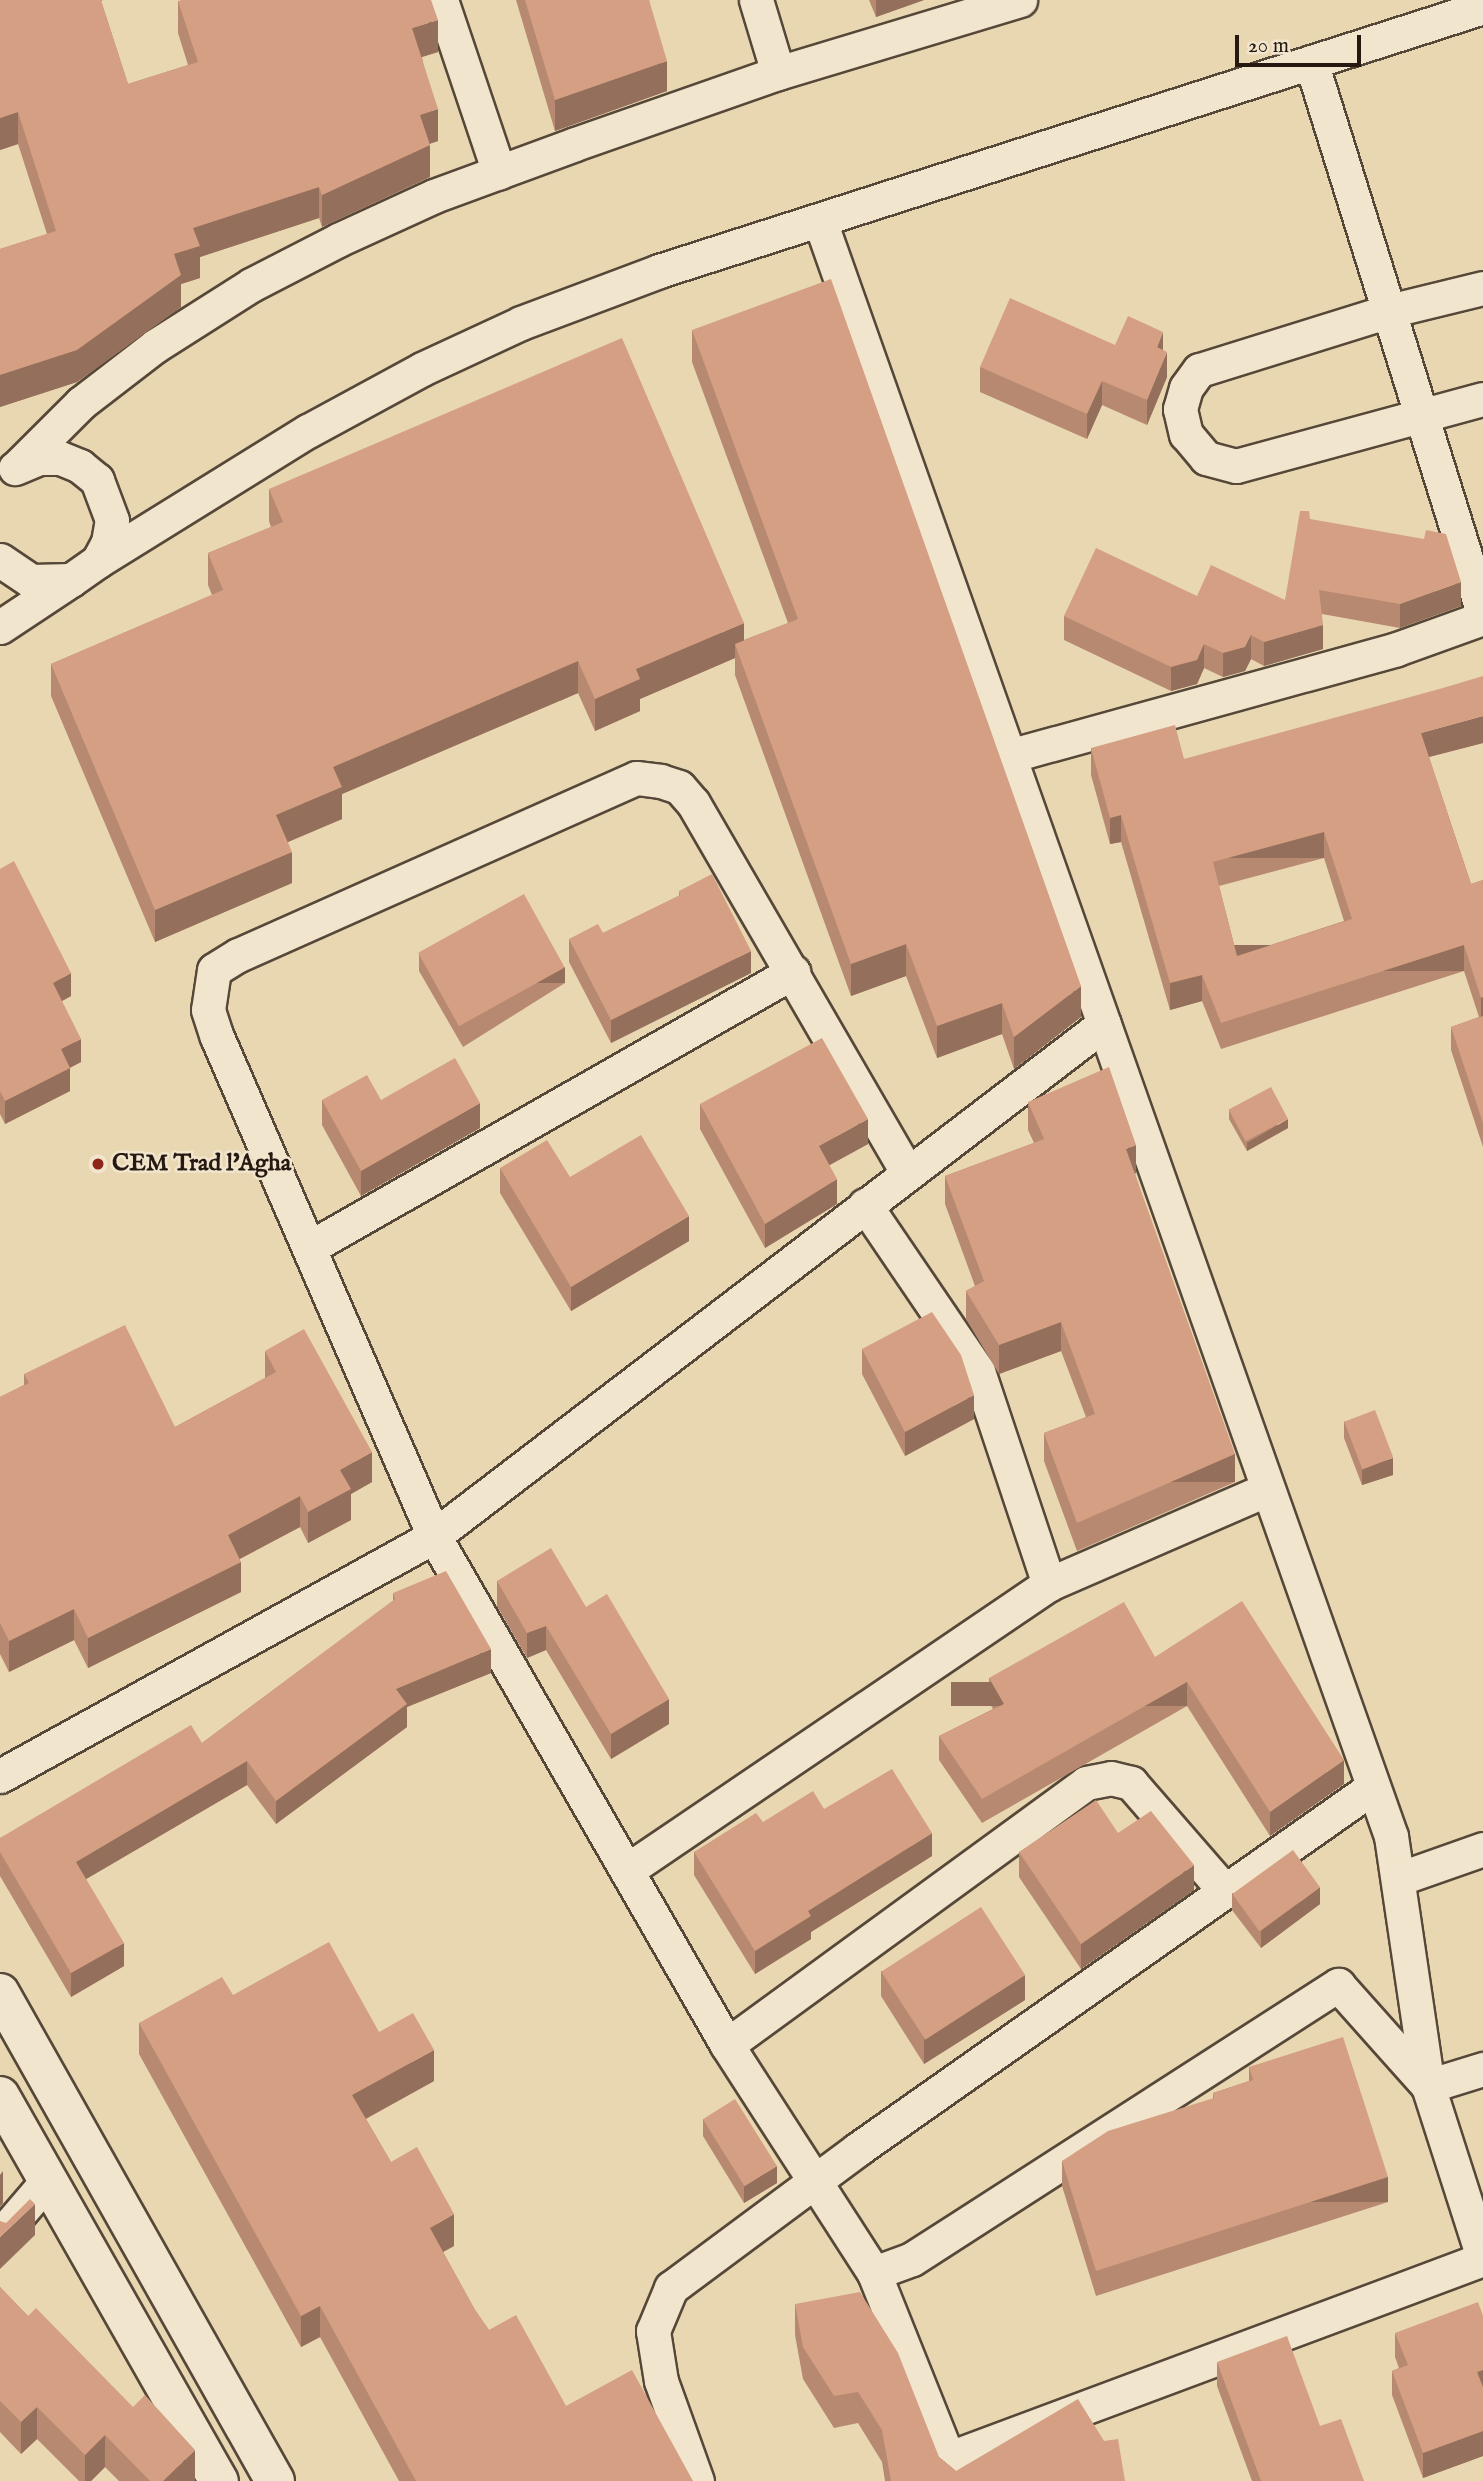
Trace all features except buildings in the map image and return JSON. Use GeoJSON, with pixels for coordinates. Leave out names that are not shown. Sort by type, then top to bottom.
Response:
{"type":"FeatureCollection","features":[{"type":"Feature","properties":{"kind":"street"},"geometry":{"type":"LineString","coordinates":[[441,0],[499,172]]}},
{"type":"Feature","properties":{"kind":"street"},"geometry":{"type":"LineString","coordinates":[[756,0],[778,73]]}},
{"type":"Feature","properties":{"kind":"street"},"geometry":{"type":"LineString","coordinates":[[9,473],[81,402],[155,346],[251,285],[350,234],[499,172],[778,73],[1020,0]]}},
{"type":"Feature","properties":{"kind":"street"},"geometry":{"type":"LineString","coordinates":[[0,627],[98,561],[308,431],[422,369],[521,323],[659,271],[1483,7]]}},
{"type":"Feature","properties":{"kind":"street"},"geometry":{"type":"LineString","coordinates":[[1009,756],[1397,649],[1483,615],[1311,62]]}},
{"type":"Feature","properties":{"kind":"street"},"geometry":{"type":"LineString","coordinates":[[820,221],[1391,1836],[1428,2086],[1483,2258],[952,2470],[874,2273],[817,2180],[727,2045],[629,1868],[434,1536],[312,1246],[208,1010],[214,970],[238,955],[636,778],[679,787],[693,803],[907,1172]]}},
{"type":"Feature","properties":{"kind":"street"},"geometry":{"type":"LineString","coordinates":[[1483,288],[1389,312],[1199,370],[1186,388],[1180,409],[1186,434],[1206,458],[1236,466],[1483,399]]}},
{"type":"Feature","properties":{"kind":"street"},"geometry":{"type":"LineString","coordinates":[[9,473],[39,458],[60,458],[80,466],[97,480],[108,499],[112,520],[108,542],[98,561]]}},
{"type":"Feature","properties":{"kind":"street"},"geometry":{"type":"LineString","coordinates":[[0,560],[31,581],[71,580]]}},
{"type":"Feature","properties":{"kind":"street"},"geometry":{"type":"LineString","coordinates":[[312,1246],[793,972]]}},
{"type":"Feature","properties":{"kind":"street"},"geometry":{"type":"LineString","coordinates":[[0,1776],[434,1536],[1104,1024]]}},
{"type":"Feature","properties":{"kind":"street"},"geometry":{"type":"LineString","coordinates":[[865,1205],[978,1371],[1049,1584]]}},
{"type":"Feature","properties":{"kind":"street"},"geometry":{"type":"LineString","coordinates":[[629,1868],[1049,1584],[1268,1489]]}},
{"type":"Feature","properties":{"kind":"street"},"geometry":{"type":"LineString","coordinates":[[727,2045],[1086,1783],[1111,1778],[1131,1783],[1223,1889]]}},
{"type":"Feature","properties":{"kind":"street"},"geometry":{"type":"LineString","coordinates":[[697,2481],[661,2381],[653,2331],[671,2288],[1223,1889],[1373,1787]]}},
{"type":"Feature","properties":{"kind":"street"},"geometry":{"type":"LineString","coordinates":[[1398,1879],[1483,1849]]}},
{"type":"Feature","properties":{"kind":"street"},"geometry":{"type":"LineString","coordinates":[[874,2273],[912,2259],[1338,1985],[1428,2086]]}},
{"type":"Feature","properties":{"kind":"street"},"geometry":{"type":"LineString","coordinates":[[0,1993],[275,2481]]}},
{"type":"Feature","properties":{"kind":"street"},"geometry":{"type":"LineString","coordinates":[[1428,2086],[1483,2069]]}},
{"type":"Feature","properties":{"kind":"street"},"geometry":{"type":"LineString","coordinates":[[0,2096],[219,2481]]}},
{"type":"Feature","properties":{"kind":"street"},"geometry":{"type":"LineString","coordinates":[[0,2236],[48,2180]]}},
{"type":"Feature","properties":{"kind":"place","name":"CEM Trad l'Agha"},"geometry":{"type":"Point","coordinates":[98,1164]}}]}
